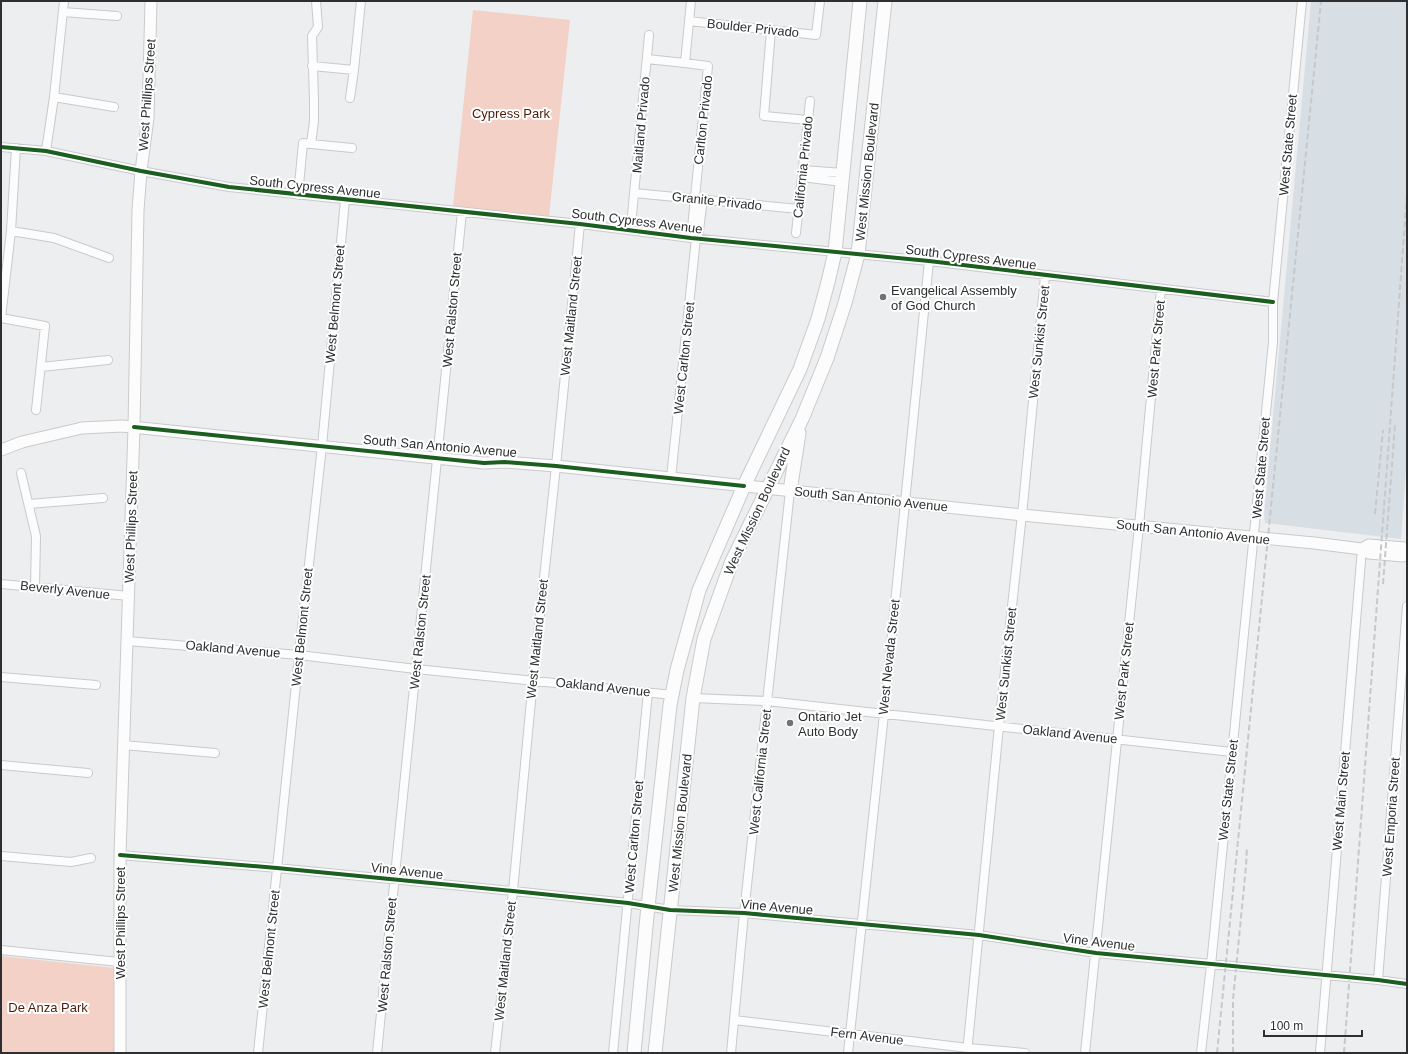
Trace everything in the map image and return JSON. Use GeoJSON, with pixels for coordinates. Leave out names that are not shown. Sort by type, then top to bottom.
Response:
{"type":"FeatureCollection","features":[{"type":"Feature","properties":{"kind":"main road","name":"West Mission Boulevard"},"geometry":{"type":"LineString","coordinates":[[634,1053],[669,712],[677,670],[699,590],[744,486],[800,369],[818,319],[835,252],[860,1]]}},
{"type":"Feature","properties":{"kind":"main road","name":"West Mission Boulevard"},"geometry":{"type":"LineString","coordinates":[[655,1053],[693,698],[704,639],[732,561],[802,419],[827,358],[845,303],[858,254],[885,1]]}},
{"type":"Feature","properties":{"kind":"main road"},"geometry":{"type":"LineString","coordinates":[[790,491],[802,419]]}},
{"type":"Feature","properties":{"kind":"street"},"geometry":{"type":"LineString","coordinates":[[46,151],[54,97],[64,1]]}},
{"type":"Feature","properties":{"kind":"street","name":"West Phillips Street"},"geometry":{"type":"LineString","coordinates":[[120,1053],[120,855],[134,427],[138,210],[141,171],[148,118],[152,1]]}},
{"type":"Feature","properties":{"kind":"street"},"geometry":{"type":"LineString","coordinates":[[311,144],[314,121],[312,36],[318,27],[316,1]]}},
{"type":"Feature","properties":{"kind":"street"},"geometry":{"type":"LineString","coordinates":[[350,98],[361,1]]}},
{"type":"Feature","properties":{"kind":"street","name":"Carlton Privado"},"geometry":{"type":"LineString","coordinates":[[691,1],[684,63],[708,66],[695,238]]}},
{"type":"Feature","properties":{"kind":"street","name":"Boulder Privado"},"geometry":{"type":"LineString","coordinates":[[689,21],[816,35],[820,1]]}},
{"type":"Feature","properties":{"kind":"street","name":"West State Street"},"geometry":{"type":"LineString","coordinates":[[1201,1053],[1273,342],[1273,302],[1302,1]]}},
{"type":"Feature","properties":{"kind":"street"},"geometry":{"type":"LineString","coordinates":[[63,12],[117,16]]}},
{"type":"Feature","properties":{"kind":"street"},"geometry":{"type":"LineString","coordinates":[[771,30],[764,116],[808,120]]}},
{"type":"Feature","properties":{"kind":"street","name":"Maitland Privado"},"geometry":{"type":"LineString","coordinates":[[632,215],[649,35]]}},
{"type":"Feature","properties":{"kind":"street"},"geometry":{"type":"LineString","coordinates":[[647,59],[684,63]]}},
{"type":"Feature","properties":{"kind":"street"},"geometry":{"type":"LineString","coordinates":[[312,66],[354,70]]}},
{"type":"Feature","properties":{"kind":"street"},"geometry":{"type":"LineString","coordinates":[[54,97],[114,107]]}},
{"type":"Feature","properties":{"kind":"street","name":"California Privado"},"geometry":{"type":"LineString","coordinates":[[796,233],[810,101]]}},
{"type":"Feature","properties":{"kind":"street"},"geometry":{"type":"LineString","coordinates":[[298,195],[303,143],[352,148]]}},
{"type":"Feature","properties":{"kind":"street","name":"South Cypress Avenue"},"geometry":{"type":"LineString","coordinates":[[1,147],[46,151],[141,171],[229,187],[580,224],[695,238],[858,254],[1273,302]]}},
{"type":"Feature","properties":{"kind":"street"},"geometry":{"type":"LineString","coordinates":[[16,148],[11,231],[1,318],[45,326],[36,410]]}},
{"type":"Feature","properties":{"kind":"street"},"geometry":{"type":"LineString","coordinates":[[802,173],[842,177]]}},
{"type":"Feature","properties":{"kind":"street","name":"Granite Privado"},"geometry":{"type":"LineString","coordinates":[[634,193],[799,209]]}},
{"type":"Feature","properties":{"kind":"street","name":"West Belmont Street"},"geometry":{"type":"LineString","coordinates":[[258,1053],[322,446],[345,200]]}},
{"type":"Feature","properties":{"kind":"street","name":"West Ralston Street"},"geometry":{"type":"LineString","coordinates":[[377,1053],[462,212]]}},
{"type":"Feature","properties":{"kind":"street","name":"West Maitland Street"},"geometry":{"type":"LineString","coordinates":[[495,1053],[513,891],[580,224]]}},
{"type":"Feature","properties":{"kind":"street"},"geometry":{"type":"LineString","coordinates":[[11,231],[54,238],[109,258]]}},
{"type":"Feature","properties":{"kind":"street","name":"West Carlton Street"},"geometry":{"type":"LineString","coordinates":[[671,478],[695,238]]}},
{"type":"Feature","properties":{"kind":"street","name":"West Nevada Street"},"geometry":{"type":"LineString","coordinates":[[848,1053],[884,714],[929,262]]}},
{"type":"Feature","properties":{"kind":"street","name":"West Sunkist Street"},"geometry":{"type":"LineString","coordinates":[[968,1050],[999,726],[1022,515],[1045,276]]}},
{"type":"Feature","properties":{"kind":"street","name":"West Park Street"},"geometry":{"type":"LineString","coordinates":[[1085,1053],[1139,526],[1161,289]]}},
{"type":"Feature","properties":{"kind":"street"},"geometry":{"type":"LineString","coordinates":[[41,367],[108,360]]}},
{"type":"Feature","properties":{"kind":"street","name":"South San Antonio Avenue"},"geometry":{"type":"LineString","coordinates":[[1,450],[22,442],[82,428],[122,426],[438,458],[556,466],[1362,549],[1369,553],[1403,556],[1407,555]]}},
{"type":"Feature","properties":{"kind":"street"},"geometry":{"type":"LineString","coordinates":[[21,473],[36,536],[35,587]]}},
{"type":"Feature","properties":{"kind":"street","name":"West California Street"},"geometry":{"type":"LineString","coordinates":[[731,1053],[744,913],[790,491]]}},
{"type":"Feature","properties":{"kind":"street"},"geometry":{"type":"LineString","coordinates":[[29,504],[103,498]]}},
{"type":"Feature","properties":{"kind":"street","name":"South San Antonio Avenue"},"geometry":{"type":"LineString","coordinates":[[1362,549],[1369,545],[1404,548],[1407,551]]}},
{"type":"Feature","properties":{"kind":"street","name":"West Main Street"},"geometry":{"type":"LineString","coordinates":[[1320,1053],[1362,549]]}},
{"type":"Feature","properties":{"kind":"street","name":"Beverly Avenue"},"geometry":{"type":"LineString","coordinates":[[1,584],[129,596]]}},
{"type":"Feature","properties":{"kind":"street","name":"West Emporia Street"},"geometry":{"type":"LineString","coordinates":[[1378,980],[1407,606]]}},
{"type":"Feature","properties":{"kind":"street","name":"Oakland Avenue"},"geometry":{"type":"LineString","coordinates":[[127,641],[299,655],[673,695]]}},
{"type":"Feature","properties":{"kind":"street"},"geometry":{"type":"LineString","coordinates":[[1,677],[96,685]]}},
{"type":"Feature","properties":{"kind":"street","name":"West Carlton Street"},"geometry":{"type":"LineString","coordinates":[[613,1053],[648,692]]}},
{"type":"Feature","properties":{"kind":"street","name":"Oakland Avenue"},"geometry":{"type":"LineString","coordinates":[[693,698],[767,701],[1232,752]]}},
{"type":"Feature","properties":{"kind":"street"},"geometry":{"type":"LineString","coordinates":[[123,745],[215,753]]}},
{"type":"Feature","properties":{"kind":"street"},"geometry":{"type":"LineString","coordinates":[[1,764],[88,773]]}},
{"type":"Feature","properties":{"kind":"street","name":"Vine Avenue"},"geometry":{"type":"LineString","coordinates":[[120,855],[277,868],[394,881],[513,891],[628,903],[670,910],[744,913],[979,935],[1096,953],[1407,984]]}},
{"type":"Feature","properties":{"kind":"street"},"geometry":{"type":"LineString","coordinates":[[1,856],[71,862],[91,858]]}},
{"type":"Feature","properties":{"kind":"street"},"geometry":{"type":"LineString","coordinates":[[1,950],[119,962]]}},
{"type":"Feature","properties":{"kind":"street","name":"Fern Avenue"},"geometry":{"type":"LineString","coordinates":[[734,1020],[968,1050],[1025,1053]]}},
{"type":"Feature","properties":{"kind":"shaded area"},"geometry":{"type":"Polygon","coordinates":[[[1311,1],[1407,1],[1407,457],[1401,539],[1265,523],[1264,515],[1311,1]]]}},
{"type":"Feature","properties":{"kind":"green space","name":"Cypress Park"},"geometry":{"type":"Polygon","coordinates":[[[473,10],[570,20],[549,216],[453,206],[473,10]]]}},
{"type":"Feature","properties":{"kind":"green space","name":"De Anza Park"},"geometry":{"type":"Polygon","coordinates":[[[1,956],[115,968],[114,1053],[1,1053],[1,956]]]}},
{"type":"Feature","properties":{"kind":"railway"},"geometry":{"type":"LineString","coordinates":[[1217,1053],[1321,1]]}},
{"type":"Feature","properties":{"kind":"railway"},"geometry":{"type":"LineString","coordinates":[[1344,1053],[1407,193]]}},
{"type":"Feature","properties":{"kind":"railway"},"geometry":{"type":"LineString","coordinates":[[1383,584],[1395,425]]}},
{"type":"Feature","properties":{"kind":"railway"},"geometry":{"type":"LineString","coordinates":[[1375,514],[1383,430]]}},
{"type":"Feature","properties":{"kind":"railway"},"geometry":{"type":"LineString","coordinates":[[1233,1053],[1233,1000],[1247,847]]}},
{"type":"Feature","properties":{"kind":"cycle path"},"geometry":{"type":"LineString","coordinates":[[1,147],[46,151],[141,171],[229,187],[580,224],[691,238],[929,261],[1273,302]]}},
{"type":"Feature","properties":{"kind":"cycle path"},"geometry":{"type":"LineString","coordinates":[[134,427],[484,463],[505,462],[556,466],[744,486]]}},
{"type":"Feature","properties":{"kind":"cycle path"},"geometry":{"type":"LineString","coordinates":[[120,855],[277,868],[513,891],[628,903],[670,910],[744,913],[979,935],[1096,953],[1407,984]]}},
{"type":"Feature","properties":{"kind":"place","name":"Evangelical Assembly of God Church"},"geometry":{"type":"Point","coordinates":[883,297]}},
{"type":"Feature","properties":{"kind":"place","name":"Ontario Jet Auto Body"},"geometry":{"type":"Point","coordinates":[790,723]}}]}
